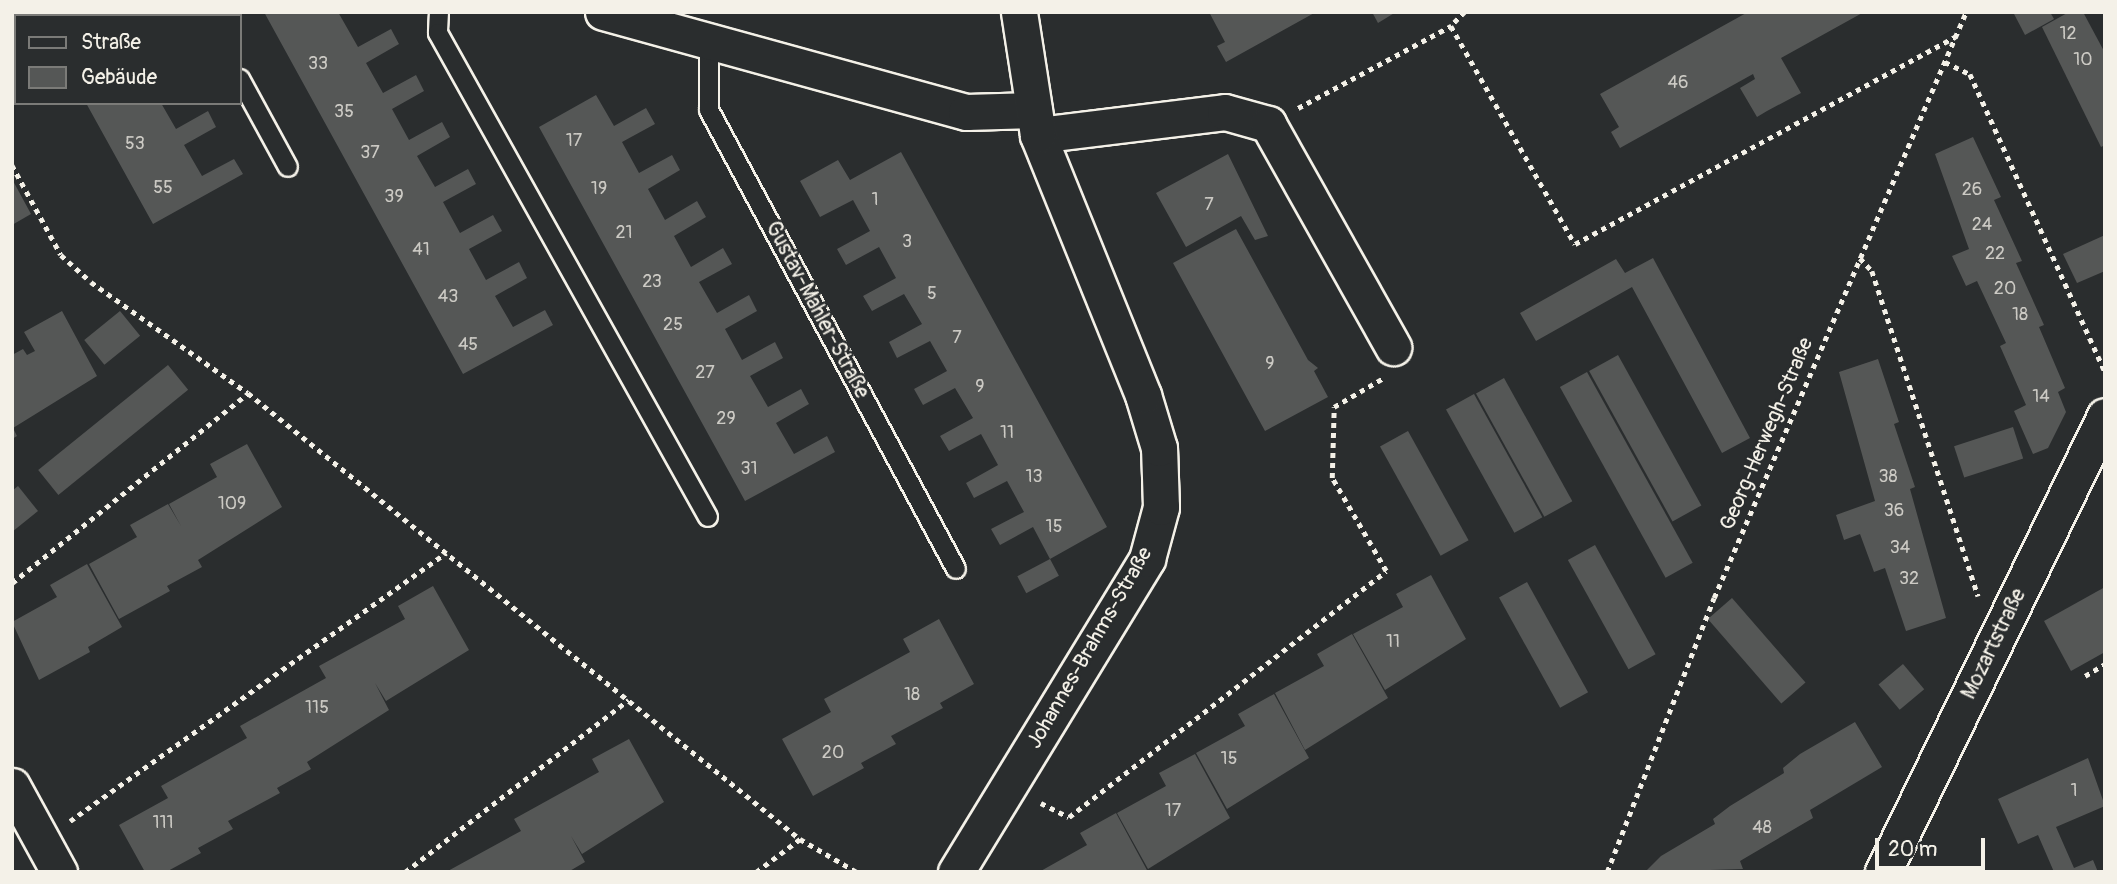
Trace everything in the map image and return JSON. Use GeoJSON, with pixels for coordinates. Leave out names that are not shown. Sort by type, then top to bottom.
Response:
{"type":"FeatureCollection","features":[{"type":"Feature","properties":{"kind":"street"},"geometry":{"type":"LineString","coordinates":[[603,12],[967,111],[1036,123],[1225,112],[1268,124],[1392,360]]}},
{"type":"Feature","properties":{"kind":"street","name":"Johannes-Brahms-Straße"},"geometry":{"type":"LineString","coordinates":[[956,872],[1147,559],[1161,508],[1159,448],[1143,395],[1036,123],[1018,12]]}},
{"type":"Feature","properties":{"kind":"street","name":"Mozartstraße"},"geometry":{"type":"LineString","coordinates":[[1883,872],[2105,416]]}},
{"type":"Feature","properties":{"kind":"street"},"geometry":{"type":"LineString","coordinates":[[12,786],[59,872]]}},
{"type":"Feature","properties":{"kind":"lane"},"geometry":{"type":"LineString","coordinates":[[439,12],[438,33],[708,517]]}},
{"type":"Feature","properties":{"kind":"lane","name":"Gustav-Mahler-Straße"},"geometry":{"type":"LineString","coordinates":[[709,43],[709,110],[956,569]]}},
{"type":"Feature","properties":{"kind":"lane"},"geometry":{"type":"LineString","coordinates":[[242,83],[288,167]]}},
{"type":"Feature","properties":{"kind":"path"},"geometry":{"type":"LineString","coordinates":[[1268,124],[1451,26],[1465,12]]}},
{"type":"Feature","properties":{"kind":"path","name":"Georg-Herwegh-Straße"},"geometry":{"type":"LineString","coordinates":[[1607,872],[1714,598],[1966,12]]}},
{"type":"Feature","properties":{"kind":"path"},"geometry":{"type":"LineString","coordinates":[[1451,26],[1575,244],[1955,37]]}},
{"type":"Feature","properties":{"kind":"path"},"geometry":{"type":"LineString","coordinates":[[1945,62],[1970,75],[2105,372]]}},
{"type":"Feature","properties":{"kind":"path"},"geometry":{"type":"LineString","coordinates":[[12,164],[61,255],[91,282],[248,393],[800,839],[857,872]]}},
{"type":"Feature","properties":{"kind":"path"},"geometry":{"type":"LineString","coordinates":[[1860,258],[1872,271],[1978,595],[2007,618]]}},
{"type":"Feature","properties":{"kind":"path"},"geometry":{"type":"LineString","coordinates":[[1009,786],[1069,817],[1386,571],[1332,478],[1334,407],[1392,360]]}},
{"type":"Feature","properties":{"kind":"path"},"geometry":{"type":"LineString","coordinates":[[12,583],[248,393]]}},
{"type":"Feature","properties":{"kind":"path"},"geometry":{"type":"LineString","coordinates":[[42,841],[446,553]]}},
{"type":"Feature","properties":{"kind":"path"},"geometry":{"type":"LineString","coordinates":[[2085,676],[2105,664]]}},
{"type":"Feature","properties":{"kind":"path"},"geometry":{"type":"LineString","coordinates":[[405,872],[628,700]]}},
{"type":"Feature","properties":{"kind":"path"},"geometry":{"type":"LineString","coordinates":[[756,872],[800,839]]}},
{"type":"Feature","properties":{"kind":"building"},"geometry":{"type":"Polygon","coordinates":[[[37,12],[111,12],[111,14],[37,12]]]}},
{"type":"Feature","properties":{"kind":"building"},"geometry":{"type":"Polygon","coordinates":[[[264,12],[338,12],[358,47],[391,29],[399,44],[366,63],[383,93],[416,75],[424,91],[392,109],[409,140],[442,122],[450,137],[417,156],[435,187],[468,169],[476,184],[443,202],[460,233],[493,215],[502,231],[469,249],[486,280],[519,262],[527,278],[495,296],[513,327],[545,310],[553,325],[463,374],[264,12]]]}},
{"type":"Feature","properties":{"kind":"building"},"geometry":{"type":"Polygon","coordinates":[[[1209,12],[1316,12],[1226,62],[1217,46],[1225,42],[1209,12]]]}},
{"type":"Feature","properties":{"kind":"building"},"geometry":{"type":"Polygon","coordinates":[[[1372,12],[1396,12],[1378,23],[1372,12]]]}},
{"type":"Feature","properties":{"kind":"building"},"geometry":{"type":"Polygon","coordinates":[[[1748,12],[1864,12],[1781,58],[1801,93],[1757,117],[1740,88],[1755,79],[1753,74],[1620,148],[1611,132],[1619,127],[1600,94],[1748,12]]]}},
{"type":"Feature","properties":{"kind":"building"},"geometry":{"type":"Polygon","coordinates":[[[2013,12],[2050,12],[2054,19],[2025,35],[2013,12]]]}},
{"type":"Feature","properties":{"kind":"building"},"geometry":{"type":"Polygon","coordinates":[[[2069,12],[2083,12],[2105,53],[2105,145],[2101,147],[2042,27],[2069,12]]]}},
{"type":"Feature","properties":{"kind":"building"},"geometry":{"type":"Polygon","coordinates":[[[596,95],[614,126],[646,108],[655,124],[622,142],[639,173],[672,155],[680,170],[648,189],[665,220],[697,201],[706,217],[674,236],[691,267],[723,248],[732,264],[699,282],[717,313],[749,295],[757,311],[725,329],[742,360],[775,342],[783,358],[750,376],[768,407],[801,389],[809,404],[776,423],[794,454],[827,436],[835,452],[745,501],[539,127],[596,95]]]}},
{"type":"Feature","properties":{"kind":"building"},"geometry":{"type":"Polygon","coordinates":[[[87,105],[162,105],[176,129],[208,111],[216,127],[184,145],[202,176],[234,159],[243,174],[153,224],[87,105]]]}},
{"type":"Feature","properties":{"kind":"building"},"geometry":{"type":"Polygon","coordinates":[[[1973,137],[2001,197],[1994,200],[2022,261],[2016,263],[2044,325],[2039,327],[2065,388],[2058,392],[2066,412],[2048,448],[2033,454],[2014,411],[2026,405],[2000,346],[2006,343],[1977,281],[1966,286],[1952,256],[1969,249],[1935,154],[1973,137]]]}},
{"type":"Feature","properties":{"kind":"building"},"geometry":{"type":"Polygon","coordinates":[[[901,152],[1107,527],[1050,559],[1033,527],[1000,545],[991,529],[1024,512],[1007,481],[974,498],[966,483],[998,465],[981,434],[949,451],[940,436],[973,418],[955,388],[923,405],[914,389],[947,371],[930,341],[897,358],[889,342],[922,324],[904,294],[872,311],[863,296],[896,278],[879,247],[846,265],[837,249],[870,231],[853,200],[820,217],[800,181],[838,160],[850,180],[901,152]]]}},
{"type":"Feature","properties":{"kind":"building"},"geometry":{"type":"Polygon","coordinates":[[[1228,154],[1268,236],[1255,240],[1241,216],[1186,247],[1156,193],[1228,154]]]}},
{"type":"Feature","properties":{"kind":"building"},"geometry":{"type":"Polygon","coordinates":[[[12,179],[31,214],[12,225],[12,179]]]}},
{"type":"Feature","properties":{"kind":"building"},"geometry":{"type":"Polygon","coordinates":[[[1236,229],[1308,360],[1318,368],[1314,371],[1328,397],[1265,431],[1173,263],[1236,229]]]}},
{"type":"Feature","properties":{"kind":"building"},"geometry":{"type":"Polygon","coordinates":[[[2105,235],[2105,271],[2077,283],[2063,254],[2105,235]]]}},
{"type":"Feature","properties":{"kind":"building"},"geometry":{"type":"Polygon","coordinates":[[[1653,258],[1750,438],[1722,453],[1632,287],[1536,341],[1520,313],[1616,259],[1625,273],[1653,258]]]}},
{"type":"Feature","properties":{"kind":"building"},"geometry":{"type":"Polygon","coordinates":[[[62,311],[97,376],[13,428],[17,436],[12,439],[12,355],[23,349],[27,355],[35,351],[24,332],[62,311]]]}},
{"type":"Feature","properties":{"kind":"building"},"geometry":{"type":"Polygon","coordinates":[[[120,311],[140,336],[104,365],[84,340],[120,311]]]}},
{"type":"Feature","properties":{"kind":"building"},"geometry":{"type":"Polygon","coordinates":[[[1618,355],[1701,505],[1673,521],[1589,371],[1618,355]]]}},
{"type":"Feature","properties":{"kind":"building"},"geometry":{"type":"Polygon","coordinates":[[[1878,359],[1899,422],[1894,424],[1915,487],[1910,489],[1946,618],[1906,631],[1885,568],[1874,572],[1860,534],[1844,540],[1836,515],[1875,501],[1839,372],[1878,359]]]}},
{"type":"Feature","properties":{"kind":"building"},"geometry":{"type":"Polygon","coordinates":[[[168,365],[188,390],[58,495],[38,470],[168,365]]]}},
{"type":"Feature","properties":{"kind":"building"},"geometry":{"type":"Polygon","coordinates":[[[1587,372],[1693,563],[1666,578],[1560,387],[1587,372]]]}},
{"type":"Feature","properties":{"kind":"building"},"geometry":{"type":"Polygon","coordinates":[[[1504,378],[1572,501],[1544,517],[1476,394],[1504,378]]]}},
{"type":"Feature","properties":{"kind":"building"},"geometry":{"type":"Polygon","coordinates":[[[1474,394],[1542,517],[1514,533],[1446,410],[1474,394]]]}},
{"type":"Feature","properties":{"kind":"building"},"geometry":{"type":"Polygon","coordinates":[[[2013,427],[2023,458],[1964,478],[1954,446],[2013,427]]]}},
{"type":"Feature","properties":{"kind":"building"},"geometry":{"type":"Polygon","coordinates":[[[1408,431],[1469,540],[1441,556],[1380,447],[1408,431]]]}},
{"type":"Feature","properties":{"kind":"building"},"geometry":{"type":"Polygon","coordinates":[[[247,444],[282,507],[198,560],[202,567],[167,586],[170,591],[119,619],[89,564],[137,537],[130,525],[168,504],[181,526],[169,504],[217,477],[210,464],[247,444]]]}},
{"type":"Feature","properties":{"kind":"building"},"geometry":{"type":"Polygon","coordinates":[[[18,486],[38,511],[12,532],[12,491],[18,486]]]}},
{"type":"Feature","properties":{"kind":"building"},"geometry":{"type":"Polygon","coordinates":[[[1595,545],[1656,654],[1628,669],[1568,560],[1595,545]]]}},
{"type":"Feature","properties":{"kind":"building"},"geometry":{"type":"Polygon","coordinates":[[[1050,559],[1059,576],[1026,593],[1017,576],[1050,559]]]}},
{"type":"Feature","properties":{"kind":"building"},"geometry":{"type":"Polygon","coordinates":[[[87,564],[122,627],[88,647],[90,652],[39,680],[12,622],[57,597],[50,585],[87,564]]]}},
{"type":"Feature","properties":{"kind":"building"},"geometry":{"type":"Polygon","coordinates":[[[1431,575],[1466,639],[1385,690],[1353,634],[1403,607],[1396,594],[1431,575]]]}},
{"type":"Feature","properties":{"kind":"building"},"geometry":{"type":"Polygon","coordinates":[[[1527,582],[1588,692],[1560,708],[1499,598],[1527,582]]]}},
{"type":"Feature","properties":{"kind":"building"},"geometry":{"type":"Polygon","coordinates":[[[433,586],[469,650],[386,701],[375,683],[389,710],[307,762],[311,769],[277,788],[280,793],[228,821],[233,829],[198,848],[201,853],[166,872],[145,872],[119,825],[168,798],[161,786],[247,738],[240,726],[326,678],[319,666],[405,619],[398,606],[433,586]]]}},
{"type":"Feature","properties":{"kind":"building"},"geometry":{"type":"Polygon","coordinates":[[[2105,587],[2105,652],[2071,671],[2044,621],[2105,587]]]}},
{"type":"Feature","properties":{"kind":"building"},"geometry":{"type":"Polygon","coordinates":[[[1732,598],[1805,683],[1781,704],[1708,619],[1732,598]]]}},
{"type":"Feature","properties":{"kind":"building"},"geometry":{"type":"Polygon","coordinates":[[[939,619],[974,684],[940,703],[943,708],[891,736],[896,744],[861,763],[864,768],[813,796],[782,739],[831,712],[824,699],[910,652],[903,639],[939,619]]]}},
{"type":"Feature","properties":{"kind":"building"},"geometry":{"type":"Polygon","coordinates":[[[1352,634],[1388,698],[1305,750],[1275,693],[1324,666],[1317,654],[1352,634]]]}},
{"type":"Feature","properties":{"kind":"building"},"geometry":{"type":"Polygon","coordinates":[[[1903,664],[1924,689],[1900,710],[1878,685],[1903,664]]]}},
{"type":"Feature","properties":{"kind":"building"},"geometry":{"type":"Polygon","coordinates":[[[1274,694],[1309,758],[1227,809],[1196,753],[1245,726],[1238,714],[1274,694]]]}},
{"type":"Feature","properties":{"kind":"building"},"geometry":{"type":"Polygon","coordinates":[[[1855,722],[1882,767],[1810,810],[1813,818],[1740,861],[1743,869],[1645,872],[1661,856],[1715,824],[1713,819],[1730,806],[1784,773],[1783,768],[1800,754],[1855,722]]]}},
{"type":"Feature","properties":{"kind":"building"},"geometry":{"type":"Polygon","coordinates":[[[629,739],[664,802],[582,854],[571,836],[585,862],[568,872],[446,872],[521,831],[514,819],[599,772],[592,759],[629,739]]]}},
{"type":"Feature","properties":{"kind":"building"},"geometry":{"type":"Polygon","coordinates":[[[1195,754],[1230,818],[1148,869],[1117,813],[1166,786],[1159,773],[1195,754]]]}},
{"type":"Feature","properties":{"kind":"building"},"geometry":{"type":"Polygon","coordinates":[[[2088,758],[2105,806],[2056,827],[2074,868],[2093,860],[2098,872],[2054,872],[2038,835],[2018,844],[1998,799],[2088,758]]]}},
{"type":"Feature","properties":{"kind":"building"},"geometry":{"type":"Polygon","coordinates":[[[1116,813],[1148,872],[1039,872],[1087,845],[1080,833],[1116,813]]]}}]}
